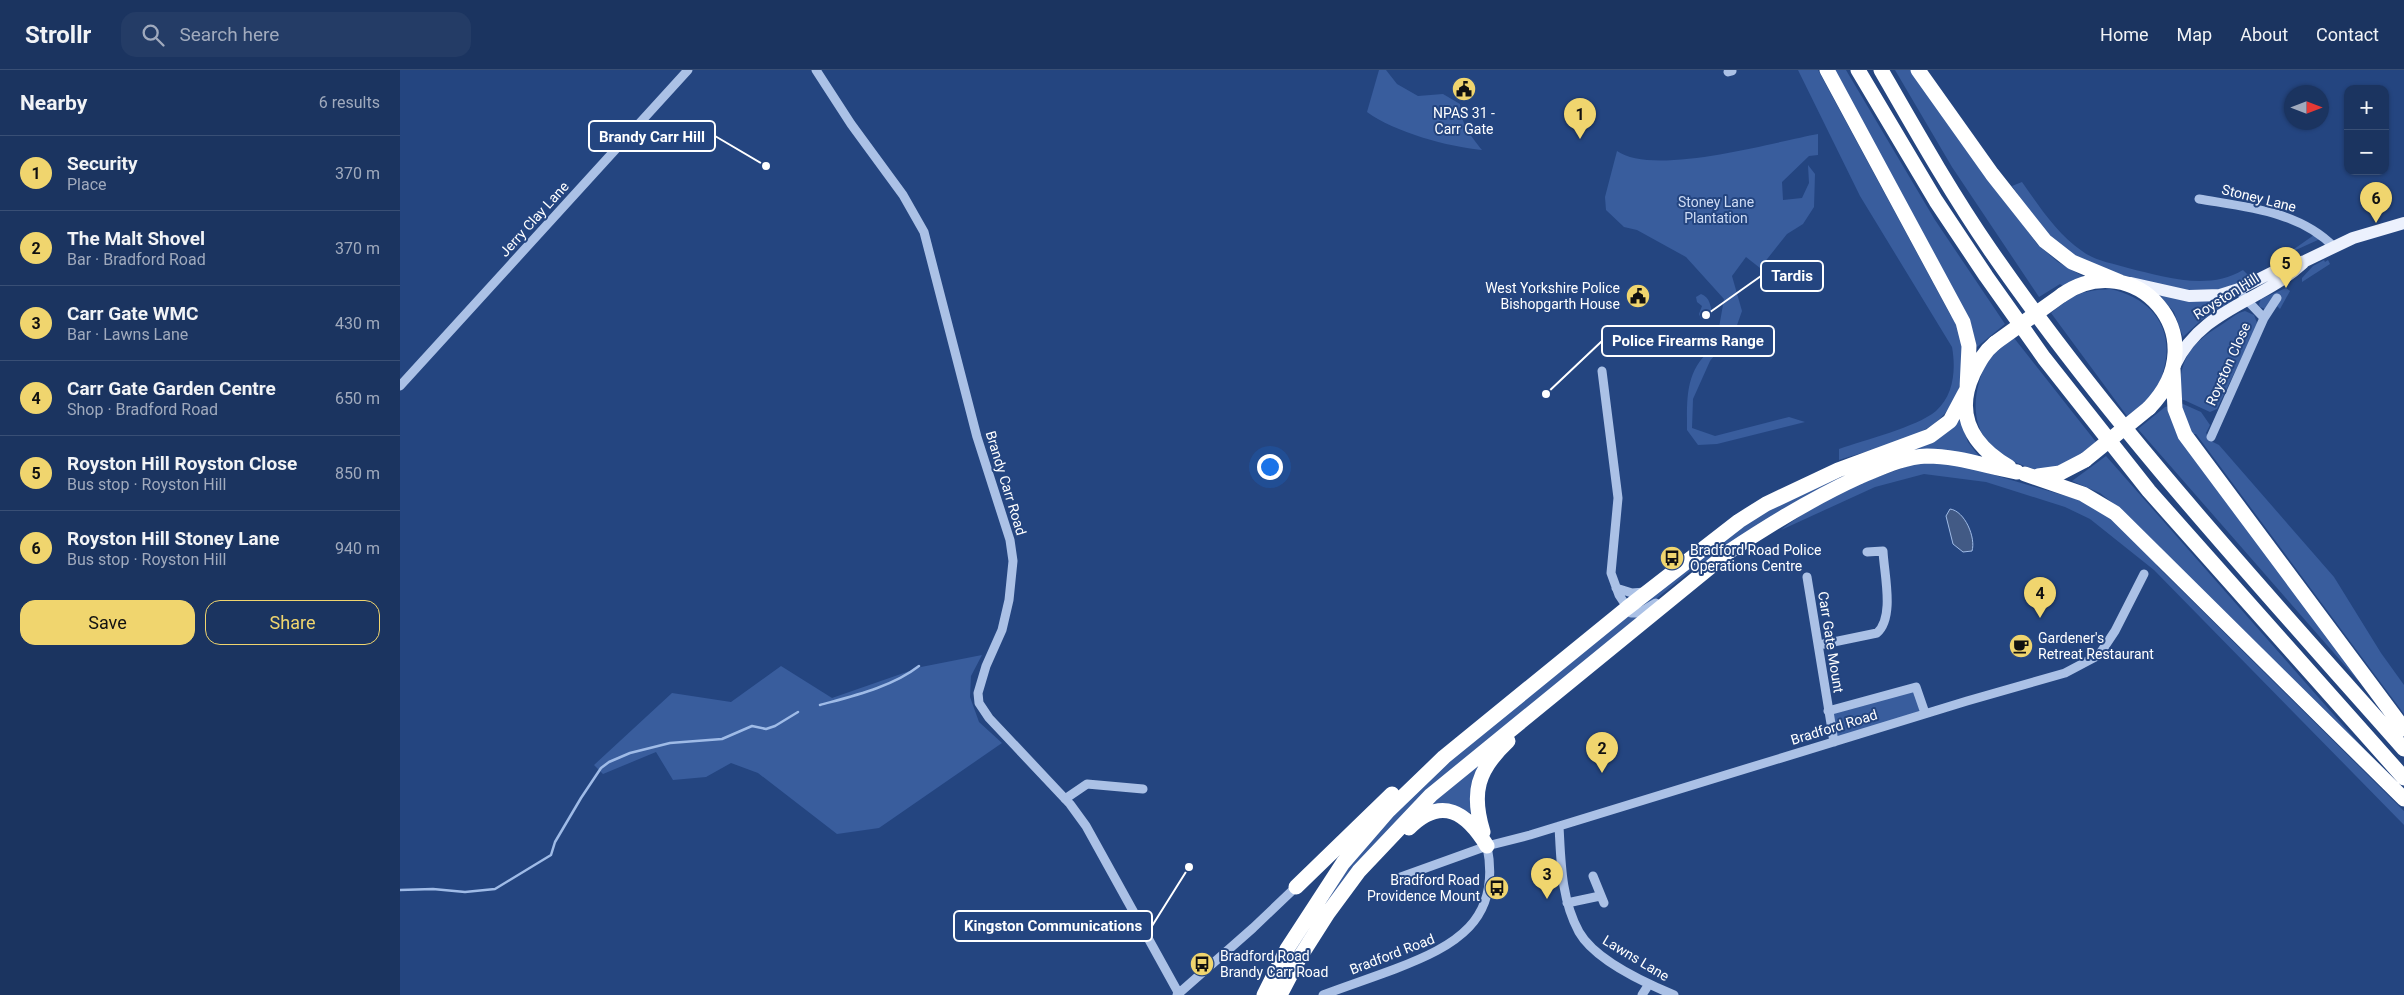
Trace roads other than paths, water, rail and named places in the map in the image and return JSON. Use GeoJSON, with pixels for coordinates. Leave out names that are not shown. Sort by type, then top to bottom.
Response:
{"type":"FeatureCollection","features":[{"type":"Feature","properties":{"kind":"highway"},"geometry":{"type":"LineString","coordinates":[[1827,70],[1963,322],[1969,346],[1967,388],[1969,424],[1978,443],[1988,454],[2021,473],[2083,494],[2115,513],[2404,799]]}},
{"type":"Feature","properties":{"kind":"highway"},"geometry":{"type":"LineString","coordinates":[[1858,70],[1936,201],[2044,358],[2149,491],[2404,778]]}},
{"type":"Feature","properties":{"kind":"highway"},"geometry":{"type":"LineString","coordinates":[[1881,70],[1945,180],[1991,251],[2126,431],[2191,508],[2404,749]]}},
{"type":"Feature","properties":{"kind":"highway"},"geometry":{"type":"LineString","coordinates":[[1918,70],[1992,174],[2045,241],[2072,262],[2122,282],[2149,297],[2169,320],[2176,346],[2174,368],[2175,409],[2185,435],[2404,729]]}},
{"type":"Feature","properties":{"kind":"highway"},"geometry":{"type":"LineString","coordinates":[[1264,995],[1287,949],[1343,863],[1388,811],[1444,757],[1627,608],[1739,520],[1766,504],[1838,470],[1936,432],[1950,420],[1982,358],[1996,343],[2062,295],[2087,283],[2122,282]]}},
{"type":"Feature","properties":{"kind":"highway"},"geometry":{"type":"LineString","coordinates":[[1280,995],[1300,957],[1328,913],[1359,871],[1401,824],[1457,772],[1706,570],[1774,521],[1819,495],[1897,461],[1916,457],[1941,457],[2046,476],[2060,473],[2085,460],[2149,408],[2159,396],[2174,368]]}},
{"type":"Feature","properties":{"kind":"highway"},"geometry":{"type":"LineString","coordinates":[[1487,846],[1476,804],[1482,774],[1488,763],[1514,736],[1534,710]]}},
{"type":"Feature","properties":{"kind":"highway"},"geometry":{"type":"LineString","coordinates":[[1296,887],[1365,818],[1405,782],[1444,757]]}},
{"type":"Feature","properties":{"kind":"highway"},"geometry":{"type":"LineString","coordinates":[[1300,957],[1380,856],[1418,819],[1434,812],[1458,814],[1470,822],[1487,846]]}},
{"type":"Feature","properties":{"kind":"main road","name":"Royston Hill"},"geometry":{"type":"LineString","coordinates":[[2122,282],[2199,296],[2220,294],[2239,289],[2283,267],[2305,261],[2362,236],[2404,223]]}},
{"type":"Feature","properties":{"kind":"main road","name":"Royston Hill"},"geometry":{"type":"LineString","coordinates":[[2174,368],[2183,348],[2196,333],[2219,315],[2290,275],[2305,261]]}},
{"type":"Feature","properties":{"kind":"street","name":"Jerry Clay Lane"},"geometry":{"type":"LineString","coordinates":[[400,386],[688,70]]}},
{"type":"Feature","properties":{"kind":"street","name":"Brandy Carr Road"},"geometry":{"type":"LineString","coordinates":[[816,70],[851,124],[903,195],[924,232],[977,436],[1010,540],[1013,561],[1009,600],[1002,630],[980,681],[979,703],[1001,732],[1065,800],[1086,826],[1178,994]]}},
{"type":"Feature","properties":{"kind":"street","name":"Stoney Lane"},"geometry":{"type":"LineString","coordinates":[[2199,199],[2282,216],[2305,224],[2324,236],[2334,247]]}},
{"type":"Feature","properties":{"kind":"street","name":"Royston Close"},"geometry":{"type":"LineString","coordinates":[[2239,289],[2246,301],[2264,318]]}},
{"type":"Feature","properties":{"kind":"street","name":"Royston Close"},"geometry":{"type":"LineString","coordinates":[[2211,437],[2213,419],[2264,318],[2277,298]]}},
{"type":"Feature","properties":{"kind":"street"},"geometry":{"type":"LineString","coordinates":[[1602,371],[1618,498],[1611,573],[1616,588],[1631,613],[1639,613],[1650,608],[1685,579],[1706,570]]}},
{"type":"Feature","properties":{"kind":"street"},"geometry":{"type":"LineString","coordinates":[[1819,645],[1877,633],[1884,626],[1887,615],[1883,551],[1867,552]]}},
{"type":"Feature","properties":{"kind":"street","name":"Bradford Road"},"geometry":{"type":"LineString","coordinates":[[1398,878],[1487,846],[1559,826],[1925,713],[2065,674],[2098,655],[2115,631],[2144,574]]}},
{"type":"Feature","properties":{"kind":"street","name":"Carr Gate Mount"},"geometry":{"type":"LineString","coordinates":[[1807,577],[1834,742]]}},
{"type":"Feature","properties":{"kind":"street"},"geometry":{"type":"LineString","coordinates":[[1616,588],[1632,593],[1649,591]]}},
{"type":"Feature","properties":{"kind":"street"},"geometry":{"type":"LineString","coordinates":[[1828,712],[1916,687],[1925,713]]}},
{"type":"Feature","properties":{"kind":"street"},"geometry":{"type":"LineString","coordinates":[[1065,800],[1087,784],[1143,789]]}},
{"type":"Feature","properties":{"kind":"street","name":"Lawns Lane"},"geometry":{"type":"LineString","coordinates":[[1559,826],[1561,872],[1567,903],[1579,932],[1591,946],[1649,984],[1674,995]]}},
{"type":"Feature","properties":{"kind":"street","name":"Bradford Road"},"geometry":{"type":"LineString","coordinates":[[1323,995],[1423,958],[1445,948],[1456,940],[1470,927],[1484,903],[1491,866],[1487,846]]}},
{"type":"Feature","properties":{"kind":"street"},"geometry":{"type":"LineString","coordinates":[[1567,903],[1602,900],[1593,876]]}},
{"type":"Feature","properties":{"kind":"street"},"geometry":{"type":"LineString","coordinates":[[1178,994],[1296,887]]}},
{"type":"Feature","properties":{"kind":"street"},"geometry":{"type":"LineString","coordinates":[[1642,995],[1649,984]]}},
{"type":"Feature","properties":{"kind":"waterway"},"geometry":{"type":"LineString","coordinates":[[820,705],[885,685],[919,666]]}},
{"type":"Feature","properties":{"kind":"waterway"},"geometry":{"type":"LineString","coordinates":[[400,890],[433,889],[465,892],[495,889],[551,855],[555,842],[581,798],[601,768],[609,762],[630,753],[670,743],[722,739],[752,726],[766,729],[775,726],[798,712]]}},
{"type":"Feature","properties":{"kind":"place","name":"NPAS 31 - Carr Gate"},"geometry":{"type":"Point","coordinates":[1464,89]}},
{"type":"Feature","properties":{"kind":"place","name":"Security"},"geometry":{"type":"Point","coordinates":[1580,139]}},
{"type":"Feature","properties":{"kind":"place","name":"Brandy Carr Hill"},"geometry":{"type":"Point","coordinates":[766,166]}},
{"type":"Feature","properties":{"kind":"place","name":"Royston Hill Stoney Lane"},"geometry":{"type":"Point","coordinates":[2376,223]}},
{"type":"Feature","properties":{"kind":"place","name":"Royston Hill Royston Close"},"geometry":{"type":"Point","coordinates":[2286,288]}},
{"type":"Feature","properties":{"kind":"place","name":"West Yorkshire Police Bishopgarth House"},"geometry":{"type":"Point","coordinates":[1638,296]}},
{"type":"Feature","properties":{"kind":"place","name":"Tardis"},"geometry":{"type":"Point","coordinates":[1706,315]}},
{"type":"Feature","properties":{"kind":"place","name":"Police Firearms Range"},"geometry":{"type":"Point","coordinates":[1546,394]}},
{"type":"Feature","properties":{"kind":"place","name":"Bradford Road Police Operations Centre"},"geometry":{"type":"Point","coordinates":[1672,558]}},
{"type":"Feature","properties":{"kind":"place","name":"Carr Gate Garden Centre"},"geometry":{"type":"Point","coordinates":[2040,618]}},
{"type":"Feature","properties":{"kind":"place","name":"Gardener's Retreat Restaurant"},"geometry":{"type":"Point","coordinates":[2021,646]}},
{"type":"Feature","properties":{"kind":"place","name":"The Malt Shovel"},"geometry":{"type":"Point","coordinates":[1602,773]}},
{"type":"Feature","properties":{"kind":"place","name":"Kingston Communications"},"geometry":{"type":"Point","coordinates":[1189,867]}},
{"type":"Feature","properties":{"kind":"place","name":"Bradford Road Providence Mount"},"geometry":{"type":"Point","coordinates":[1497,888]}},
{"type":"Feature","properties":{"kind":"place","name":"Carr Gate WMC"},"geometry":{"type":"Point","coordinates":[1547,899]}},
{"type":"Feature","properties":{"kind":"place","name":"Bradford Road Brandy Carr Road"},"geometry":{"type":"Point","coordinates":[1202,964]}},
{"type":"Feature","properties":{"kind":"park label","name":"Stoney Lane Plantation"},"geometry":{"type":"Point","coordinates":[1716,210]}}]}
